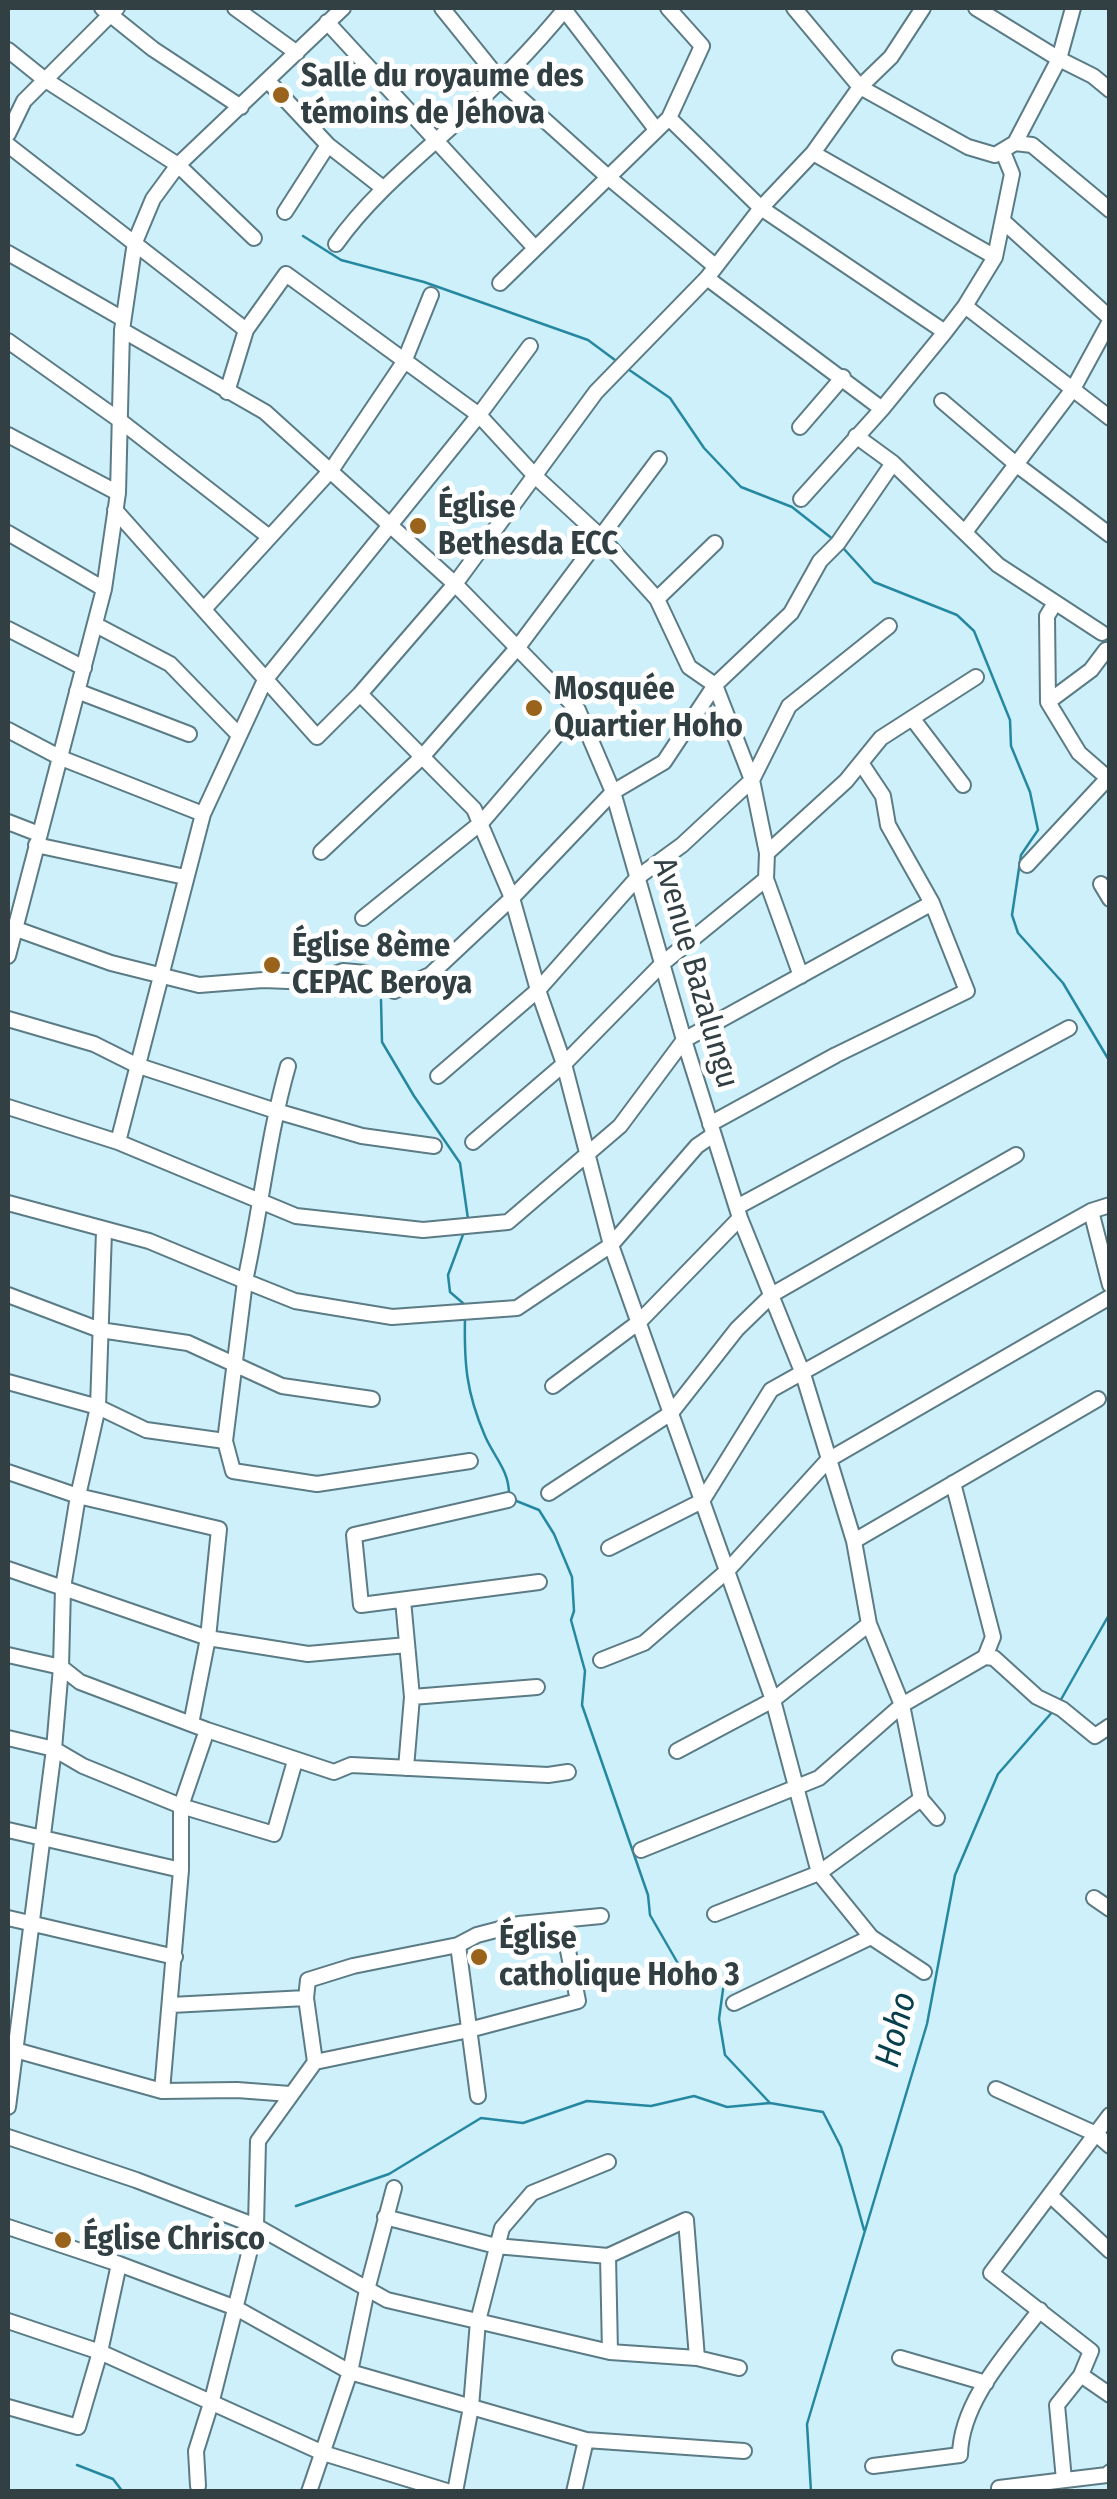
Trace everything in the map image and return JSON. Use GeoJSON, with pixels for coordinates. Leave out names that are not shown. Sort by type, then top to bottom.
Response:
{"type":"FeatureCollection","features":[{"type":"Feature","properties":{"kind":"street"},"geometry":{"type":"LineString","coordinates":[[235,8],[297,53]]}},
{"type":"Feature","properties":{"kind":"street"},"geometry":{"type":"LineString","coordinates":[[8,956],[10,928],[61,758],[104,590],[118,494],[122,324],[134,242],[154,199],[178,165],[343,8]]}},
{"type":"Feature","properties":{"kind":"street"},"geometry":{"type":"LineString","coordinates":[[442,8],[500,80],[711,272],[882,409]]}},
{"type":"Feature","properties":{"kind":"street"},"geometry":{"type":"LineString","coordinates":[[336,244],[383,188],[500,80],[565,8],[655,128]]}},
{"type":"Feature","properties":{"kind":"street"},"geometry":{"type":"LineString","coordinates":[[500,283],[668,118],[702,46],[668,8]]}},
{"type":"Feature","properties":{"kind":"street"},"geometry":{"type":"LineString","coordinates":[[794,8],[860,87],[968,147],[995,154],[1032,145],[1110,210]]}},
{"type":"Feature","properties":{"kind":"street"},"geometry":{"type":"LineString","coordinates":[[115,510],[317,737],[456,584],[596,392],[711,272],[761,208],[813,153],[860,87],[891,57],[923,8]]}},
{"type":"Feature","properties":{"kind":"street"},"geometry":{"type":"LineString","coordinates":[[976,8],[1093,76],[1110,90]]}},
{"type":"Feature","properties":{"kind":"street"},"geometry":{"type":"LineString","coordinates":[[801,498],[945,332],[995,257],[1012,174],[1009,148],[1059,59],[1073,8]]}},
{"type":"Feature","properties":{"kind":"street"},"geometry":{"type":"LineString","coordinates":[[8,134],[24,102],[110,10],[153,49],[240,107]]}},
{"type":"Feature","properties":{"kind":"street"},"geometry":{"type":"LineString","coordinates":[[327,22],[535,248]]}},
{"type":"Feature","properties":{"kind":"street"},"geometry":{"type":"LineString","coordinates":[[8,50],[44,80],[178,165],[254,238]]}},
{"type":"Feature","properties":{"kind":"street"},"geometry":{"type":"LineString","coordinates":[[268,81],[328,145],[383,188]]}},
{"type":"Feature","properties":{"kind":"street"},"geometry":{"type":"LineString","coordinates":[[668,118],[761,208],[945,332]]}},
{"type":"Feature","properties":{"kind":"street"},"geometry":{"type":"LineString","coordinates":[[8,145],[246,330]]}},
{"type":"Feature","properties":{"kind":"street"},"geometry":{"type":"LineString","coordinates":[[285,212],[328,145]]}},
{"type":"Feature","properties":{"kind":"street"},"geometry":{"type":"LineString","coordinates":[[813,153],[995,257]]}},
{"type":"Feature","properties":{"kind":"street"},"geometry":{"type":"LineString","coordinates":[[965,532],[1073,388],[1110,320],[1004,222]]}},
{"type":"Feature","properties":{"kind":"street","name":"Avenue Bazalungu"},"geometry":{"type":"LineString","coordinates":[[8,254],[265,412],[456,584],[578,710],[613,792],[684,1040],[739,1212],[803,1374],[854,1541],[870,1624],[902,1705],[922,1799],[938,1818]]}},
{"type":"Feature","properties":{"kind":"street"},"geometry":{"type":"LineString","coordinates":[[228,392],[246,330],[286,274],[479,415],[600,536],[657,599],[690,667],[715,685],[752,780],[766,854],[766,879],[801,976]]}},
{"type":"Feature","properties":{"kind":"street"},"geometry":{"type":"LineString","coordinates":[[205,608],[332,469],[404,362],[431,295]]}},
{"type":"Feature","properties":{"kind":"street"},"geometry":{"type":"LineString","coordinates":[[965,306],[1110,418]]}},
{"type":"Feature","properties":{"kind":"street"},"geometry":{"type":"LineString","coordinates":[[8,340],[118,418],[268,536]]}},
{"type":"Feature","properties":{"kind":"street"},"geometry":{"type":"LineString","coordinates":[[118,1142],[203,814],[265,680],[530,346]]}},
{"type":"Feature","properties":{"kind":"street"},"geometry":{"type":"LineString","coordinates":[[800,427],[843,377]]}},
{"type":"Feature","properties":{"kind":"street"},"geometry":{"type":"LineString","coordinates":[[942,401],[1110,535]]}},
{"type":"Feature","properties":{"kind":"street"},"geometry":{"type":"LineString","coordinates":[[8,436],[118,494]]}},
{"type":"Feature","properties":{"kind":"street"},"geometry":{"type":"LineString","coordinates":[[856,436],[893,463],[998,566],[1055,602],[1106,626],[1108,652],[1048,702]]}},
{"type":"Feature","properties":{"kind":"street"},"geometry":{"type":"LineString","coordinates":[[321,852],[422,757],[518,647],[659,459]]}},
{"type":"Feature","properties":{"kind":"street"},"geometry":{"type":"LineString","coordinates":[[10,928],[111,963],[199,985],[263,980],[313,982],[343,971],[366,973],[394,991],[430,975],[512,898],[613,792],[664,762],[715,685],[791,613],[820,561],[838,542],[893,463]]}},
{"type":"Feature","properties":{"kind":"street"},"geometry":{"type":"LineString","coordinates":[[8,534],[104,590]]}},
{"type":"Feature","properties":{"kind":"street"},"geometry":{"type":"LineString","coordinates":[[657,599],[715,543]]}},
{"type":"Feature","properties":{"kind":"street"},"geometry":{"type":"LineString","coordinates":[[1027,865],[1108,779],[1080,753],[1048,702],[1048,616],[1055,602]]}},
{"type":"Feature","properties":{"kind":"street"},"geometry":{"type":"LineString","coordinates":[[96,625],[170,664],[238,734]]}},
{"type":"Feature","properties":{"kind":"street"},"geometry":{"type":"LineString","coordinates":[[438,1076],[538,990],[638,877],[682,845],[752,780],[789,706],[889,626]]}},
{"type":"Feature","properties":{"kind":"street"},"geometry":{"type":"LineString","coordinates":[[8,629],[84,668]]}},
{"type":"Feature","properties":{"kind":"street"},"geometry":{"type":"LineString","coordinates":[[766,854],[861,763],[880,738],[976,676]]}},
{"type":"Feature","properties":{"kind":"street"},"geometry":{"type":"LineString","coordinates":[[77,691],[189,734]]}},
{"type":"Feature","properties":{"kind":"street"},"geometry":{"type":"LineString","coordinates":[[360,694],[474,809],[482,822],[512,898],[564,1064],[611,1246],[773,1700],[818,1873],[871,1938],[924,1972]]}},
{"type":"Feature","properties":{"kind":"street"},"geometry":{"type":"LineString","coordinates":[[363,918],[482,822],[578,710]]}},
{"type":"Feature","properties":{"kind":"street"},"geometry":{"type":"LineString","coordinates":[[912,718],[963,785]]}},
{"type":"Feature","properties":{"kind":"street"},"geometry":{"type":"LineString","coordinates":[[8,730],[61,758],[203,814]]}},
{"type":"Feature","properties":{"kind":"street"},"geometry":{"type":"LineString","coordinates":[[8,1202],[150,1241],[294,1301],[392,1317],[517,1308],[611,1246],[712,1129],[836,1055],[967,991],[932,904],[888,825],[883,796],[861,763]]}},
{"type":"Feature","properties":{"kind":"street"},"geometry":{"type":"LineString","coordinates":[[8,822],[37,839],[185,878]]}},
{"type":"Feature","properties":{"kind":"street"},"geometry":{"type":"LineString","coordinates":[[473,1142],[564,1064],[663,963],[766,879]]}},
{"type":"Feature","properties":{"kind":"street"},"geometry":{"type":"LineString","coordinates":[[1101,884],[1110,899]]}},
{"type":"Feature","properties":{"kind":"street"},"geometry":{"type":"LineString","coordinates":[[8,1107],[118,1142],[296,1216],[423,1230],[508,1222],[620,1126],[684,1040],[932,904]]}},
{"type":"Feature","properties":{"kind":"street"},"geometry":{"type":"LineString","coordinates":[[8,1019],[94,1044],[136,1065],[276,1111],[362,1136],[434,1146]]}},
{"type":"Feature","properties":{"kind":"street"},"geometry":{"type":"LineString","coordinates":[[553,1386],[638,1322],[739,1212],[1069,1028]]}},
{"type":"Feature","properties":{"kind":"street"},"geometry":{"type":"LineString","coordinates":[[288,1066],[245,1281],[225,1441],[233,1471],[317,1484],[470,1461]]}},
{"type":"Feature","properties":{"kind":"street"},"geometry":{"type":"LineString","coordinates":[[549,1494],[671,1413],[737,1328],[773,1294],[1016,1155]]}},
{"type":"Feature","properties":{"kind":"street"},"geometry":{"type":"LineString","coordinates":[[609,1548],[702,1501],[770,1390],[1091,1210],[1110,1205]]}},
{"type":"Feature","properties":{"kind":"street"},"geometry":{"type":"LineString","coordinates":[[1091,1210],[1110,1285]]}},
{"type":"Feature","properties":{"kind":"street"},"geometry":{"type":"LineString","coordinates":[[8,2107],[12,2049],[54,1748],[64,1588],[78,1496],[98,1407],[104,1231]]}},
{"type":"Feature","properties":{"kind":"street"},"geometry":{"type":"LineString","coordinates":[[8,1295],[100,1330],[188,1343],[282,1386],[372,1399]]}},
{"type":"Feature","properties":{"kind":"street"},"geometry":{"type":"LineString","coordinates":[[600,1660],[644,1643],[728,1571],[828,1460],[1110,1297]]}},
{"type":"Feature","properties":{"kind":"street"},"geometry":{"type":"LineString","coordinates":[[8,1382],[98,1407],[146,1430],[225,1441]]}},
{"type":"Feature","properties":{"kind":"street"},"geometry":{"type":"LineString","coordinates":[[854,1541],[1098,1399]]}},
{"type":"Feature","properties":{"kind":"street"},"geometry":{"type":"LineString","coordinates":[[8,1472],[78,1496],[219,1529],[208,1638],[191,1724]]}},
{"type":"Feature","properties":{"kind":"street"},"geometry":{"type":"LineString","coordinates":[[953,1483],[993,1638],[985,1657]]}},
{"type":"Feature","properties":{"kind":"street"},"geometry":{"type":"LineString","coordinates":[[508,1500],[354,1536],[361,1605],[539,1582]]}},
{"type":"Feature","properties":{"kind":"street"},"geometry":{"type":"LineString","coordinates":[[8,1569],[208,1638],[308,1654],[407,1644]]}},
{"type":"Feature","properties":{"kind":"street"},"geometry":{"type":"LineString","coordinates":[[403,1600],[412,1696],[406,1768]]}},
{"type":"Feature","properties":{"kind":"street"},"geometry":{"type":"LineString","coordinates":[[677,1751],[773,1700],[870,1624]]}},
{"type":"Feature","properties":{"kind":"street"},"geometry":{"type":"LineString","coordinates":[[8,1655],[62,1667],[80,1682],[334,1772],[351,1765],[568,1772]]}},
{"type":"Feature","properties":{"kind":"street"},"geometry":{"type":"LineString","coordinates":[[640,1850],[819,1778],[902,1705],[985,1657],[994,1658],[1037,1697],[1058,1706],[1095,1736],[1110,1726]]}},
{"type":"Feature","properties":{"kind":"street"},"geometry":{"type":"LineString","coordinates":[[412,1696],[538,1687]]}},
{"type":"Feature","properties":{"kind":"street"},"geometry":{"type":"LineString","coordinates":[[162,2091],[181,1870],[181,1806],[207,1730]]}},
{"type":"Feature","properties":{"kind":"street"},"geometry":{"type":"LineString","coordinates":[[8,1738],[54,1748],[83,1766],[181,1806],[274,1834],[295,1761]]}},
{"type":"Feature","properties":{"kind":"street"},"geometry":{"type":"LineString","coordinates":[[715,1914],[818,1873],[922,1799]]}},
{"type":"Feature","properties":{"kind":"street"},"geometry":{"type":"LineString","coordinates":[[8,1830],[181,1870]]}},
{"type":"Feature","properties":{"kind":"street"},"geometry":{"type":"LineString","coordinates":[[1094,1898],[1110,1908]]}},
{"type":"Feature","properties":{"kind":"street"},"geometry":{"type":"LineString","coordinates":[[315,2062],[306,1998],[308,1980],[353,1966],[458,1945],[519,1924],[602,1916]]}},
{"type":"Feature","properties":{"kind":"street"},"geometry":{"type":"LineString","coordinates":[[8,1918],[175,1957]]}},
{"type":"Feature","properties":{"kind":"street"},"geometry":{"type":"LineString","coordinates":[[198,2486],[196,2451],[256,2226],[258,2141],[315,2062],[469,2030],[578,2002],[562,1920]]}},
{"type":"Feature","properties":{"kind":"street"},"geometry":{"type":"LineString","coordinates":[[734,2003],[871,1938]]}},
{"type":"Feature","properties":{"kind":"street"},"geometry":{"type":"LineString","coordinates":[[458,1945],[478,2096]]}},
{"type":"Feature","properties":{"kind":"street"},"geometry":{"type":"LineString","coordinates":[[172,2005],[306,1998]]}},
{"type":"Feature","properties":{"kind":"street"},"geometry":{"type":"LineString","coordinates":[[12,2049],[162,2091],[290,2094]]}},
{"type":"Feature","properties":{"kind":"street"},"geometry":{"type":"LineString","coordinates":[[996,2089],[1096,2134],[1110,2146]]}},
{"type":"Feature","properties":{"kind":"street"},"geometry":{"type":"LineString","coordinates":[[1064,2480],[1056,2405],[1081,2375],[1091,2351],[992,2272],[1110,2115]]}},
{"type":"Feature","properties":{"kind":"street"},"geometry":{"type":"LineString","coordinates":[[8,2137],[256,2226],[388,2300],[610,2352],[697,2358],[738,2368]]}},
{"type":"Feature","properties":{"kind":"street"},"geometry":{"type":"LineString","coordinates":[[8,2320],[100,2352],[324,2453],[452,2492],[471,2408],[478,2321],[502,2228],[532,2193],[608,2162]]}},
{"type":"Feature","properties":{"kind":"street"},"geometry":{"type":"LineString","coordinates":[[309,2492],[350,2372],[394,2188]]}},
{"type":"Feature","properties":{"kind":"street"},"geometry":{"type":"LineString","coordinates":[[1050,2194],[1110,2251]]}},
{"type":"Feature","properties":{"kind":"street"},"geometry":{"type":"LineString","coordinates":[[386,2217],[496,2246],[608,2256],[686,2220],[697,2358]]}},
{"type":"Feature","properties":{"kind":"street"},"geometry":{"type":"LineString","coordinates":[[8,2227],[236,2308],[350,2372],[586,2440],[744,2450]]}},
{"type":"Feature","properties":{"kind":"street"},"geometry":{"type":"LineString","coordinates":[[608,2256],[610,2352]]}},
{"type":"Feature","properties":{"kind":"street"},"geometry":{"type":"LineString","coordinates":[[8,2407],[78,2428],[119,2264]]}},
{"type":"Feature","properties":{"kind":"street"},"geometry":{"type":"LineString","coordinates":[[873,2466],[960,2455],[960,2434],[986,2383],[1040,2310]]}},
{"type":"Feature","properties":{"kind":"street"},"geometry":{"type":"LineString","coordinates":[[900,2358],[986,2383]]}},
{"type":"Feature","properties":{"kind":"street"},"geometry":{"type":"LineString","coordinates":[[1081,2375],[1110,2395]]}},
{"type":"Feature","properties":{"kind":"street"},"geometry":{"type":"LineString","coordinates":[[574,2492],[586,2440]]}},
{"type":"Feature","properties":{"kind":"street"},"geometry":{"type":"LineString","coordinates":[[999,2488],[1110,2472]]}},
{"type":"Feature","properties":{"kind":"waterway"},"geometry":{"type":"LineString","coordinates":[[303,236],[341,260],[424,282],[588,340],[619,363]]}},
{"type":"Feature","properties":{"kind":"waterway"},"geometry":{"type":"LineString","coordinates":[[625,367],[670,398],[704,448],[741,487],[792,507],[834,540]]}},
{"type":"Feature","properties":{"kind":"waterway"},"geometry":{"type":"LineString","coordinates":[[844,549],[874,582],[957,615],[974,631],[1010,720],[1011,746],[1030,792],[1038,830],[1021,855],[1012,915],[1018,933],[1063,983],[1110,1062]]}},
{"type":"Feature","properties":{"kind":"waterway"},"geometry":{"type":"LineString","coordinates":[[381,1000],[382,1042],[460,1163],[468,1219]]}},
{"type":"Feature","properties":{"kind":"waterway"},"geometry":{"type":"LineString","coordinates":[[464,1232],[448,1275],[450,1292],[464,1304]]}},
{"type":"Feature","properties":{"kind":"waterway"},"geometry":{"type":"LineString","coordinates":[[465,1317],[470,1391],[485,1436],[507,1478],[509,1494]]}},
{"type":"Feature","properties":{"kind":"waterway"},"geometry":{"type":"LineString","coordinates":[[514,1500],[539,1510],[572,1577],[571,1620],[585,1671],[582,1705],[648,1895],[650,1915],[680,1967],[715,1974],[724,1982],[719,2019],[725,2055],[770,2103]]}},
{"type":"Feature","properties":{"kind":"waterway","name":"Hoho"},"geometry":{"type":"LineString","coordinates":[[1059,1703],[1110,1613]]}},
{"type":"Feature","properties":{"kind":"waterway","name":"Hoho"},"geometry":{"type":"LineString","coordinates":[[811,2492],[807,2424],[927,2024],[955,1875],[998,1774],[1054,1710]]}},
{"type":"Feature","properties":{"kind":"waterway"},"geometry":{"type":"LineString","coordinates":[[296,2206],[389,2174],[481,2118],[523,2123],[587,2101],[651,2106],[694,2096],[727,2107],[770,2103],[823,2112],[841,2147],[864,2230]]}},
{"type":"Feature","properties":{"kind":"waterway"},"geometry":{"type":"LineString","coordinates":[[77,2465],[113,2479],[123,2492]]}},
{"type":"Feature","properties":{"kind":"place","name":"Salle du royaume des témoins de Jéhova"},"geometry":{"type":"Point","coordinates":[281,95]}},
{"type":"Feature","properties":{"kind":"place","name":"Église Bethesda ECC"},"geometry":{"type":"Point","coordinates":[418,526]}},
{"type":"Feature","properties":{"kind":"place","name":"Mosquée Quartier Hoho"},"geometry":{"type":"Point","coordinates":[534,708]}},
{"type":"Feature","properties":{"kind":"place","name":"Église 8ème CEPAC Beroya"},"geometry":{"type":"Point","coordinates":[272,965]}},
{"type":"Feature","properties":{"kind":"place","name":"Église catholique Hoho 3"},"geometry":{"type":"Point","coordinates":[479,1957]}},
{"type":"Feature","properties":{"kind":"place","name":"Église Chrisco"},"geometry":{"type":"Point","coordinates":[63,2240]}}]}
